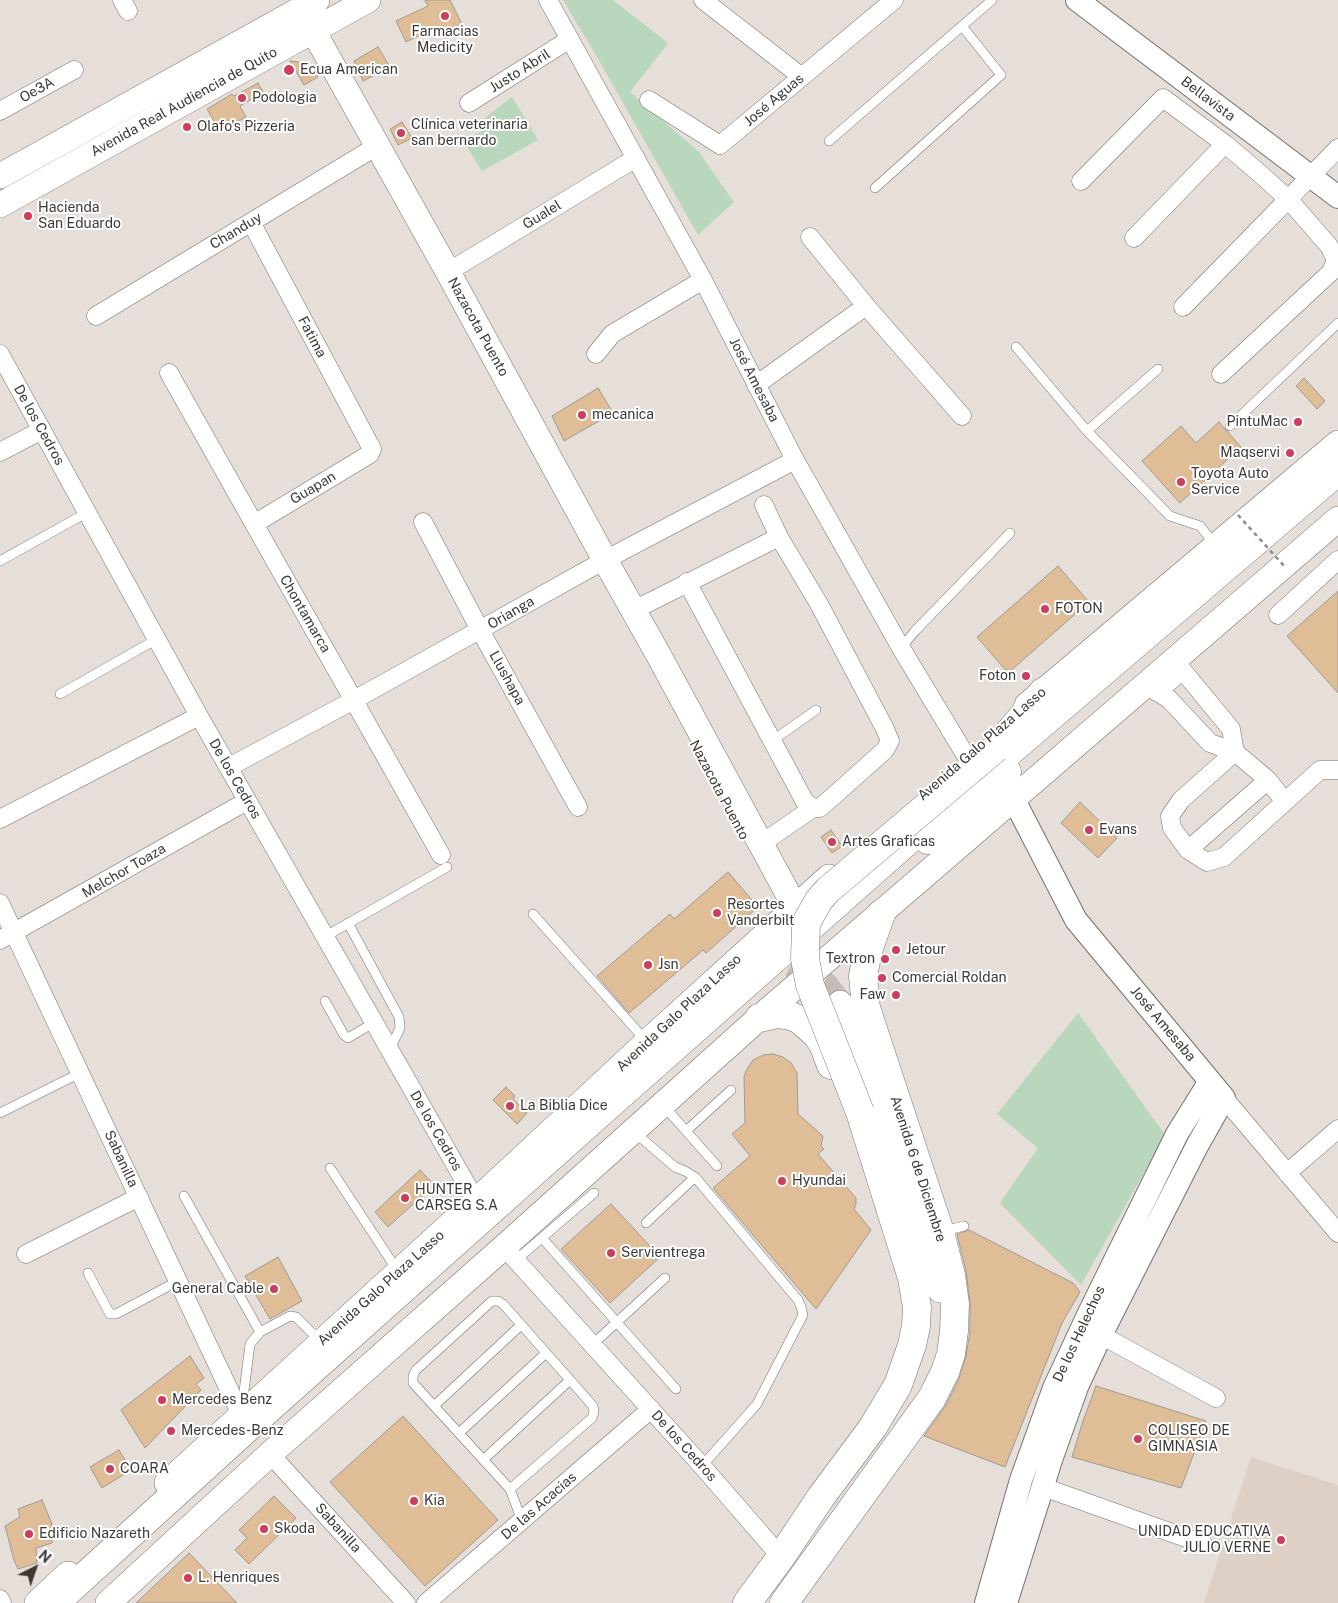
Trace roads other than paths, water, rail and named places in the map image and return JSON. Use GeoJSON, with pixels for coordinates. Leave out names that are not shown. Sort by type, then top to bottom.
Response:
{"type":"FeatureCollection","features":[{"type":"Feature","properties":{"kind":"main road","name":"Avenida Real Audiencia de Quito"},"geometry":{"type":"LineString","coordinates":[[0,205],[368,0]]}},
{"type":"Feature","properties":{"kind":"main road","name":"Avenida Real Audiencia de Quito"},"geometry":{"type":"LineString","coordinates":[[0,176],[305,3]]}},
{"type":"Feature","properties":{"kind":"main road","name":"Nazacota Puento"},"geometry":{"type":"LineString","coordinates":[[305,3],[313,31],[448,272],[788,894]]}},
{"type":"Feature","properties":{"kind":"main road","name":"Avenida Galo Plaza Lasso"},"geometry":{"type":"LineString","coordinates":[[37,1603],[816,888],[966,756],[1338,443]]}},
{"type":"Feature","properties":{"kind":"main road","name":"Avenida Galo Plaza Lasso"},"geometry":{"type":"LineString","coordinates":[[55,1603],[253,1423],[936,816],[1338,471]]}},
{"type":"Feature","properties":{"kind":"main road"},"geometry":{"type":"LineString","coordinates":[[79,1603],[593,1138],[947,823],[1338,489]]}},
{"type":"Feature","properties":{"kind":"main road"},"geometry":{"type":"LineString","coordinates":[[108,1603],[270,1454],[510,1254],[633,1131],[759,1018],[1013,798],[1152,688],[1338,519]]}},
{"type":"Feature","properties":{"kind":"main road","name":"Nazacota Puento"},"geometry":{"type":"LineString","coordinates":[[658,654],[665,685],[780,905],[781,913],[777,923]]}},
{"type":"Feature","properties":{"kind":"main road"},"geometry":{"type":"LineString","coordinates":[[658,654],[682,677],[793,877],[802,883],[816,888]]}},
{"type":"Feature","properties":{"kind":"main road"},"geometry":{"type":"LineString","coordinates":[[746,1603],[873,1427],[898,1384],[912,1345],[916,1326],[917,1307],[912,1278],[860,1112],[810,985],[806,959],[806,923],[819,900],[828,890],[996,748],[1043,692]]}},
{"type":"Feature","properties":{"kind":"main road","name":"Avenida 6 de Diciembre"},"geometry":{"type":"LineString","coordinates":[[784,1603],[917,1421],[932,1398],[945,1372],[951,1354],[954,1331],[951,1276],[952,1229],[866,1008],[864,976],[868,951],[881,914]]}},
{"type":"Feature","properties":{"kind":"main road"},"geometry":{"type":"LineString","coordinates":[[559,1125],[710,998]]}},
{"type":"Feature","properties":{"kind":"main road","name":"Avenida 6 de Diciembre"},"geometry":{"type":"LineString","coordinates":[[840,1003],[871,1082],[920,1218],[938,1275],[943,1328],[917,1421]]}},
{"type":"Feature","properties":{"kind":"main road"},"geometry":{"type":"LineString","coordinates":[[759,1018],[776,1014],[791,1016],[800,1020],[816,1034],[823,1044],[849,1113],[878,1174]]}},
{"type":"Feature","properties":{"kind":"street","name":"José Amesaba"},"geometry":{"type":"LineString","coordinates":[[548,0],[703,280],[795,460],[901,648],[966,756]]}},
{"type":"Feature","properties":{"kind":"street"},"geometry":{"type":"LineString","coordinates":[[703,0],[802,77]]}},
{"type":"Feature","properties":{"kind":"street","name":"Bellavista"},"geometry":{"type":"LineString","coordinates":[[1078,0],[1338,197]]}},
{"type":"Feature","properties":{"kind":"street","name":"José Aguas"},"geometry":{"type":"LineString","coordinates":[[649,100],[720,145],[889,1]]}},
{"type":"Feature","properties":{"kind":"street","name":"Justo Abril"},"geometry":{"type":"LineString","coordinates":[[469,104],[570,39]]}},
{"type":"Feature","properties":{"kind":"street","name":"Oe3A"},"geometry":{"type":"LineString","coordinates":[[0,110],[74,70]]}},
{"type":"Feature","properties":{"kind":"street"},"geometry":{"type":"LineString","coordinates":[[1081,181],[1163,98],[1225,144],[1289,200],[1329,246],[1336,260],[1332,272],[1222,374]]}},
{"type":"Feature","properties":{"kind":"street"},"geometry":{"type":"LineString","coordinates":[[1134,238],[1225,144]]}},
{"type":"Feature","properties":{"kind":"street","name":"Chanduy"},"geometry":{"type":"LineString","coordinates":[[96,316],[377,146]]}},
{"type":"Feature","properties":{"kind":"street"},"geometry":{"type":"LineString","coordinates":[[1183,307],[1338,148]]}},
{"type":"Feature","properties":{"kind":"street","name":"Gualel"},"geometry":{"type":"LineString","coordinates":[[448,272],[636,158]]}},
{"type":"Feature","properties":{"kind":"street","name":"Fatima"},"geometry":{"type":"LineString","coordinates":[[251,222],[368,440],[372,452]]}},
{"type":"Feature","properties":{"kind":"street"},"geometry":{"type":"LineString","coordinates":[[810,237],[866,306],[962,416]]}},
{"type":"Feature","properties":{"kind":"street"},"geometry":{"type":"LineString","coordinates":[[596,354],[612,334],[703,280]]}},
{"type":"Feature","properties":{"kind":"street"},"geometry":{"type":"LineString","coordinates":[[756,385],[866,306]]}},
{"type":"Feature","properties":{"kind":"street","name":"De los Cedros"},"geometry":{"type":"LineString","coordinates":[[0,354],[199,716],[476,1201]]}},
{"type":"Feature","properties":{"kind":"street","name":"Chontamarca"},"geometry":{"type":"LineString","coordinates":[[169,373],[444,861]]}},
{"type":"Feature","properties":{"kind":"street"},"geometry":{"type":"LineString","coordinates":[[0,452],[42,430]]}},
{"type":"Feature","properties":{"kind":"street","name":"Guapan"},"geometry":{"type":"LineString","coordinates":[[254,524],[372,452]]}},
{"type":"Feature","properties":{"kind":"street","name":"Orianga"},"geometry":{"type":"LineString","coordinates":[[229,767],[354,700],[605,560],[795,460]]}},
{"type":"Feature","properties":{"kind":"street"},"geometry":{"type":"LineString","coordinates":[[764,505],[779,537],[819,604],[884,727],[890,742],[885,750],[824,806],[813,808],[771,837]]}},
{"type":"Feature","properties":{"kind":"street","name":"Llushapa"},"geometry":{"type":"LineString","coordinates":[[423,522],[578,808]]}},
{"type":"Feature","properties":{"kind":"street"},"geometry":{"type":"LineString","coordinates":[[634,610],[779,537]]}},
{"type":"Feature","properties":{"kind":"street"},"geometry":{"type":"LineString","coordinates":[[1278,615],[1338,560]]}},
{"type":"Feature","properties":{"kind":"street"},"geometry":{"type":"LineString","coordinates":[[687,582],[804,802],[813,808]]}},
{"type":"Feature","properties":{"kind":"street"},"geometry":{"type":"LineString","coordinates":[[1178,665],[1231,729],[1235,752]]}},
{"type":"Feature","properties":{"kind":"street"},"geometry":{"type":"LineString","coordinates":[[1152,688],[1169,699],[1210,743],[1235,752],[1268,780],[1285,802]]}},
{"type":"Feature","properties":{"kind":"street"},"geometry":{"type":"LineString","coordinates":[[0,820],[199,716]]}},
{"type":"Feature","properties":{"kind":"street"},"geometry":{"type":"LineString","coordinates":[[1235,752],[1181,800],[1170,816],[1172,828],[1188,850],[1206,862],[1224,857],[1320,770],[1338,770]]}},
{"type":"Feature","properties":{"kind":"street"},"geometry":{"type":"LineString","coordinates":[[1188,850],[1268,780]]}},
{"type":"Feature","properties":{"kind":"street","name":"José Amesaba"},"geometry":{"type":"LineString","coordinates":[[1013,798],[1076,920],[1338,1233]]}},
{"type":"Feature","properties":{"kind":"street","name":"Melchor Toaza"},"geometry":{"type":"LineString","coordinates":[[7,936],[247,801]]}},
{"type":"Feature","properties":{"kind":"street","name":"Sabanilla"},"geometry":{"type":"LineString","coordinates":[[0,904],[7,936],[80,1073],[241,1415]]}},
{"type":"Feature","properties":{"kind":"street","name":"De los Helechos"},"geometry":{"type":"LineString","coordinates":[[986,1603],[1021,1480],[1054,1388],[1177,1134],[1210,1081]]}},
{"type":"Feature","properties":{"kind":"street","name":"De los Helechos"},"geometry":{"type":"LineString","coordinates":[[1006,1603],[1052,1457],[1077,1387],[1101,1335],[1197,1146],[1224,1098]]}},
{"type":"Feature","properties":{"kind":"street"},"geometry":{"type":"LineString","coordinates":[[1288,1173],[1338,1129]]}},
{"type":"Feature","properties":{"kind":"street"},"geometry":{"type":"LineString","coordinates":[[1177,1134],[1197,1146]]}},
{"type":"Feature","properties":{"kind":"street"},"geometry":{"type":"LineString","coordinates":[[26,1254],[139,1197]]}},
{"type":"Feature","properties":{"kind":"street","name":"De los Cedros"},"geometry":{"type":"LineString","coordinates":[[510,1254],[593,1344],[781,1557]]}},
{"type":"Feature","properties":{"kind":"street"},"geometry":{"type":"LineString","coordinates":[[1101,1335],[1216,1398]]}},
{"type":"Feature","properties":{"kind":"street","name":"De las Acacias"},"geometry":{"type":"LineString","coordinates":[[426,1603],[651,1410]]}},
{"type":"Feature","properties":{"kind":"street","name":"Sabanilla"},"geometry":{"type":"LineString","coordinates":[[270,1454],[406,1603]]}},
{"type":"Feature","properties":{"kind":"street"},"geometry":{"type":"LineString","coordinates":[[1043,1487],[1203,1544]]}},
{"type":"Feature","properties":{"kind":"street"},"geometry":{"type":"LineString","coordinates":[[0,1599],[2,1603]]}},
{"type":"Feature","properties":{"kind":"lane"},"geometry":{"type":"LineString","coordinates":[[829,141],[992,0]]}},
{"type":"Feature","properties":{"kind":"lane"},"geometry":{"type":"LineString","coordinates":[[875,188],[1001,75],[962,26]]}},
{"type":"Feature","properties":{"kind":"lane"},"geometry":{"type":"LineString","coordinates":[[1230,426],[1338,323]]}},
{"type":"Feature","properties":{"kind":"lane"},"geometry":{"type":"LineString","coordinates":[[1016,347],[1087,431],[1170,516],[1200,526],[1216,545]]}},
{"type":"Feature","properties":{"kind":"lane"},"geometry":{"type":"LineString","coordinates":[[1087,431],[1158,369]]}},
{"type":"Feature","properties":{"kind":"lane"},"geometry":{"type":"LineString","coordinates":[[0,561],[88,512]]}},
{"type":"Feature","properties":{"kind":"lane"},"geometry":{"type":"LineString","coordinates":[[901,648],[915,631],[1010,533]]}},
{"type":"Feature","properties":{"kind":"lane"},"geometry":{"type":"LineString","coordinates":[[60,694],[157,639]]}},
{"type":"Feature","properties":{"kind":"lane"},"geometry":{"type":"LineString","coordinates":[[772,741],[816,710]]}},
{"type":"Feature","properties":{"kind":"lane"},"geometry":{"type":"LineString","coordinates":[[326,936],[444,861]]}},
{"type":"Feature","properties":{"kind":"lane"},"geometry":{"type":"LineString","coordinates":[[533,914],[647,1042]]}},
{"type":"Feature","properties":{"kind":"lane"},"geometry":{"type":"LineString","coordinates":[[348,923],[399,1017],[400,1028],[390,1049]]}},
{"type":"Feature","properties":{"kind":"lane"},"geometry":{"type":"LineString","coordinates":[[325,1001],[344,1035],[348,1038],[375,1022]]}},
{"type":"Feature","properties":{"kind":"lane"},"geometry":{"type":"LineString","coordinates":[[0,1113],[80,1073]]}},
{"type":"Feature","properties":{"kind":"lane"},"geometry":{"type":"LineString","coordinates":[[686,1131],[731,1090]]}},
{"type":"Feature","properties":{"kind":"lane"},"geometry":{"type":"LineString","coordinates":[[662,1105],[717,1166]]}},
{"type":"Feature","properties":{"kind":"lane"},"geometry":{"type":"LineString","coordinates":[[633,1131],[675,1167],[695,1177],[802,1307],[802,1315],[757,1404],[702,1466]]}},
{"type":"Feature","properties":{"kind":"lane"},"geometry":{"type":"LineString","coordinates":[[330,1168],[398,1272]]}},
{"type":"Feature","properties":{"kind":"lane"},"geometry":{"type":"LineString","coordinates":[[646,1223],[695,1177]]}},
{"type":"Feature","properties":{"kind":"lane"},"geometry":{"type":"LineString","coordinates":[[510,1254],[542,1238],[594,1192]]}},
{"type":"Feature","properties":{"kind":"lane"},"geometry":{"type":"LineString","coordinates":[[184,1196],[260,1332]]}},
{"type":"Feature","properties":{"kind":"lane"},"geometry":{"type":"LineString","coordinates":[[542,1238],[676,1389]]}},
{"type":"Feature","properties":{"kind":"lane"},"geometry":{"type":"LineString","coordinates":[[88,1273],[110,1314],[116,1314],[178,1281]]}},
{"type":"Feature","properties":{"kind":"lane"},"geometry":{"type":"LineString","coordinates":[[593,1344],[665,1278]]}},
{"type":"Feature","properties":{"kind":"lane"},"geometry":{"type":"LineString","coordinates":[[510,1489],[592,1418],[594,1412],[593,1406],[503,1304],[492,1301],[416,1370],[413,1376],[413,1383],[510,1489],[522,1521]]}},
{"type":"Feature","properties":{"kind":"lane"},"geometry":{"type":"LineString","coordinates":[[241,1415],[250,1344],[260,1332],[290,1316],[296,1317],[321,1342]]}},
{"type":"Feature","properties":{"kind":"lane"},"geometry":{"type":"LineString","coordinates":[[434,1406],[521,1324]]}},
{"type":"Feature","properties":{"kind":"lane"},"geometry":{"type":"LineString","coordinates":[[459,1433],[546,1353]]}},
{"type":"Feature","properties":{"kind":"lane"},"geometry":{"type":"LineString","coordinates":[[483,1460],[570,1380]]}},
{"type":"Feature","properties":{"kind":"tunnel"},"geometry":{"type":"LineString","coordinates":[[757,964],[766,959],[782,960],[791,964],[826,985],[840,1003]]}},
{"type":"Feature","properties":{"kind":"place","name":"Farmacias Medicity"},"geometry":{"type":"Point","coordinates":[445,16]}},
{"type":"Feature","properties":{"kind":"place","name":"Ecua American"},"geometry":{"type":"Point","coordinates":[289,70]}},
{"type":"Feature","properties":{"kind":"place","name":"Podologia"},"geometry":{"type":"Point","coordinates":[242,98]}},
{"type":"Feature","properties":{"kind":"place","name":"Olafo's Pizzeria"},"geometry":{"type":"Point","coordinates":[187,127]}},
{"type":"Feature","properties":{"kind":"place","name":"Clínica veterinaria san bernardo"},"geometry":{"type":"Point","coordinates":[401,133]}},
{"type":"Feature","properties":{"kind":"place","name":"Hacienda San Eduardo"},"geometry":{"type":"Point","coordinates":[28,216]}},
{"type":"Feature","properties":{"kind":"place","name":"mecanica"},"geometry":{"type":"Point","coordinates":[582,415]}},
{"type":"Feature","properties":{"kind":"place","name":"PintuMac"},"geometry":{"type":"Point","coordinates":[1298,422]}},
{"type":"Feature","properties":{"kind":"place","name":"Maqservi"},"geometry":{"type":"Point","coordinates":[1290,453]}},
{"type":"Feature","properties":{"kind":"place","name":"Toyota Auto Service"},"geometry":{"type":"Point","coordinates":[1181,482]}},
{"type":"Feature","properties":{"kind":"place","name":"FOTON"},"geometry":{"type":"Point","coordinates":[1045,609]}},
{"type":"Feature","properties":{"kind":"place","name":"Foton"},"geometry":{"type":"Point","coordinates":[1026,676]}},
{"type":"Feature","properties":{"kind":"place","name":"Evans"},"geometry":{"type":"Point","coordinates":[1089,830]}},
{"type":"Feature","properties":{"kind":"place","name":"Artes Graficas"},"geometry":{"type":"Point","coordinates":[832,842]}},
{"type":"Feature","properties":{"kind":"place","name":"Resortes Vanderbilt"},"geometry":{"type":"Point","coordinates":[717,913]}},
{"type":"Feature","properties":{"kind":"place","name":"Jetour"},"geometry":{"type":"Point","coordinates":[896,950]}},
{"type":"Feature","properties":{"kind":"place","name":"Textron"},"geometry":{"type":"Point","coordinates":[885,959]}},
{"type":"Feature","properties":{"kind":"place","name":"Jsn"},"geometry":{"type":"Point","coordinates":[648,965]}},
{"type":"Feature","properties":{"kind":"place","name":"Comercial Roldan"},"geometry":{"type":"Point","coordinates":[882,978]}},
{"type":"Feature","properties":{"kind":"place","name":"Faw"},"geometry":{"type":"Point","coordinates":[896,995]}},
{"type":"Feature","properties":{"kind":"place","name":"La Biblia Dice"},"geometry":{"type":"Point","coordinates":[510,1106]}},
{"type":"Feature","properties":{"kind":"place","name":"Hyundai"},"geometry":{"type":"Point","coordinates":[782,1181]}},
{"type":"Feature","properties":{"kind":"place","name":"HUNTER CARSEG S.A"},"geometry":{"type":"Point","coordinates":[405,1198]}},
{"type":"Feature","properties":{"kind":"place","name":"Servientrega"},"geometry":{"type":"Point","coordinates":[611,1253]}},
{"type":"Feature","properties":{"kind":"place","name":"General Cable"},"geometry":{"type":"Point","coordinates":[274,1289]}},
{"type":"Feature","properties":{"kind":"place","name":"Mercedes Benz"},"geometry":{"type":"Point","coordinates":[162,1400]}},
{"type":"Feature","properties":{"kind":"place","name":"Mercedes-Benz"},"geometry":{"type":"Point","coordinates":[171,1431]}},
{"type":"Feature","properties":{"kind":"place","name":"COLISEO DE GIMNASIA"},"geometry":{"type":"Point","coordinates":[1138,1439]}},
{"type":"Feature","properties":{"kind":"place","name":"COARA"},"geometry":{"type":"Point","coordinates":[110,1469]}},
{"type":"Feature","properties":{"kind":"place","name":"Kia"},"geometry":{"type":"Point","coordinates":[414,1501]}},
{"type":"Feature","properties":{"kind":"place","name":"Skoda"},"geometry":{"type":"Point","coordinates":[264,1529]}},
{"type":"Feature","properties":{"kind":"place","name":"Edificio Nazareth"},"geometry":{"type":"Point","coordinates":[29,1534]}},
{"type":"Feature","properties":{"kind":"place","name":"UNIDAD EDUCATIVA JULIO VERNE"},"geometry":{"type":"Point","coordinates":[1281,1540]}},
{"type":"Feature","properties":{"kind":"place","name":"L. Henriques"},"geometry":{"type":"Point","coordinates":[188,1578]}}]}
